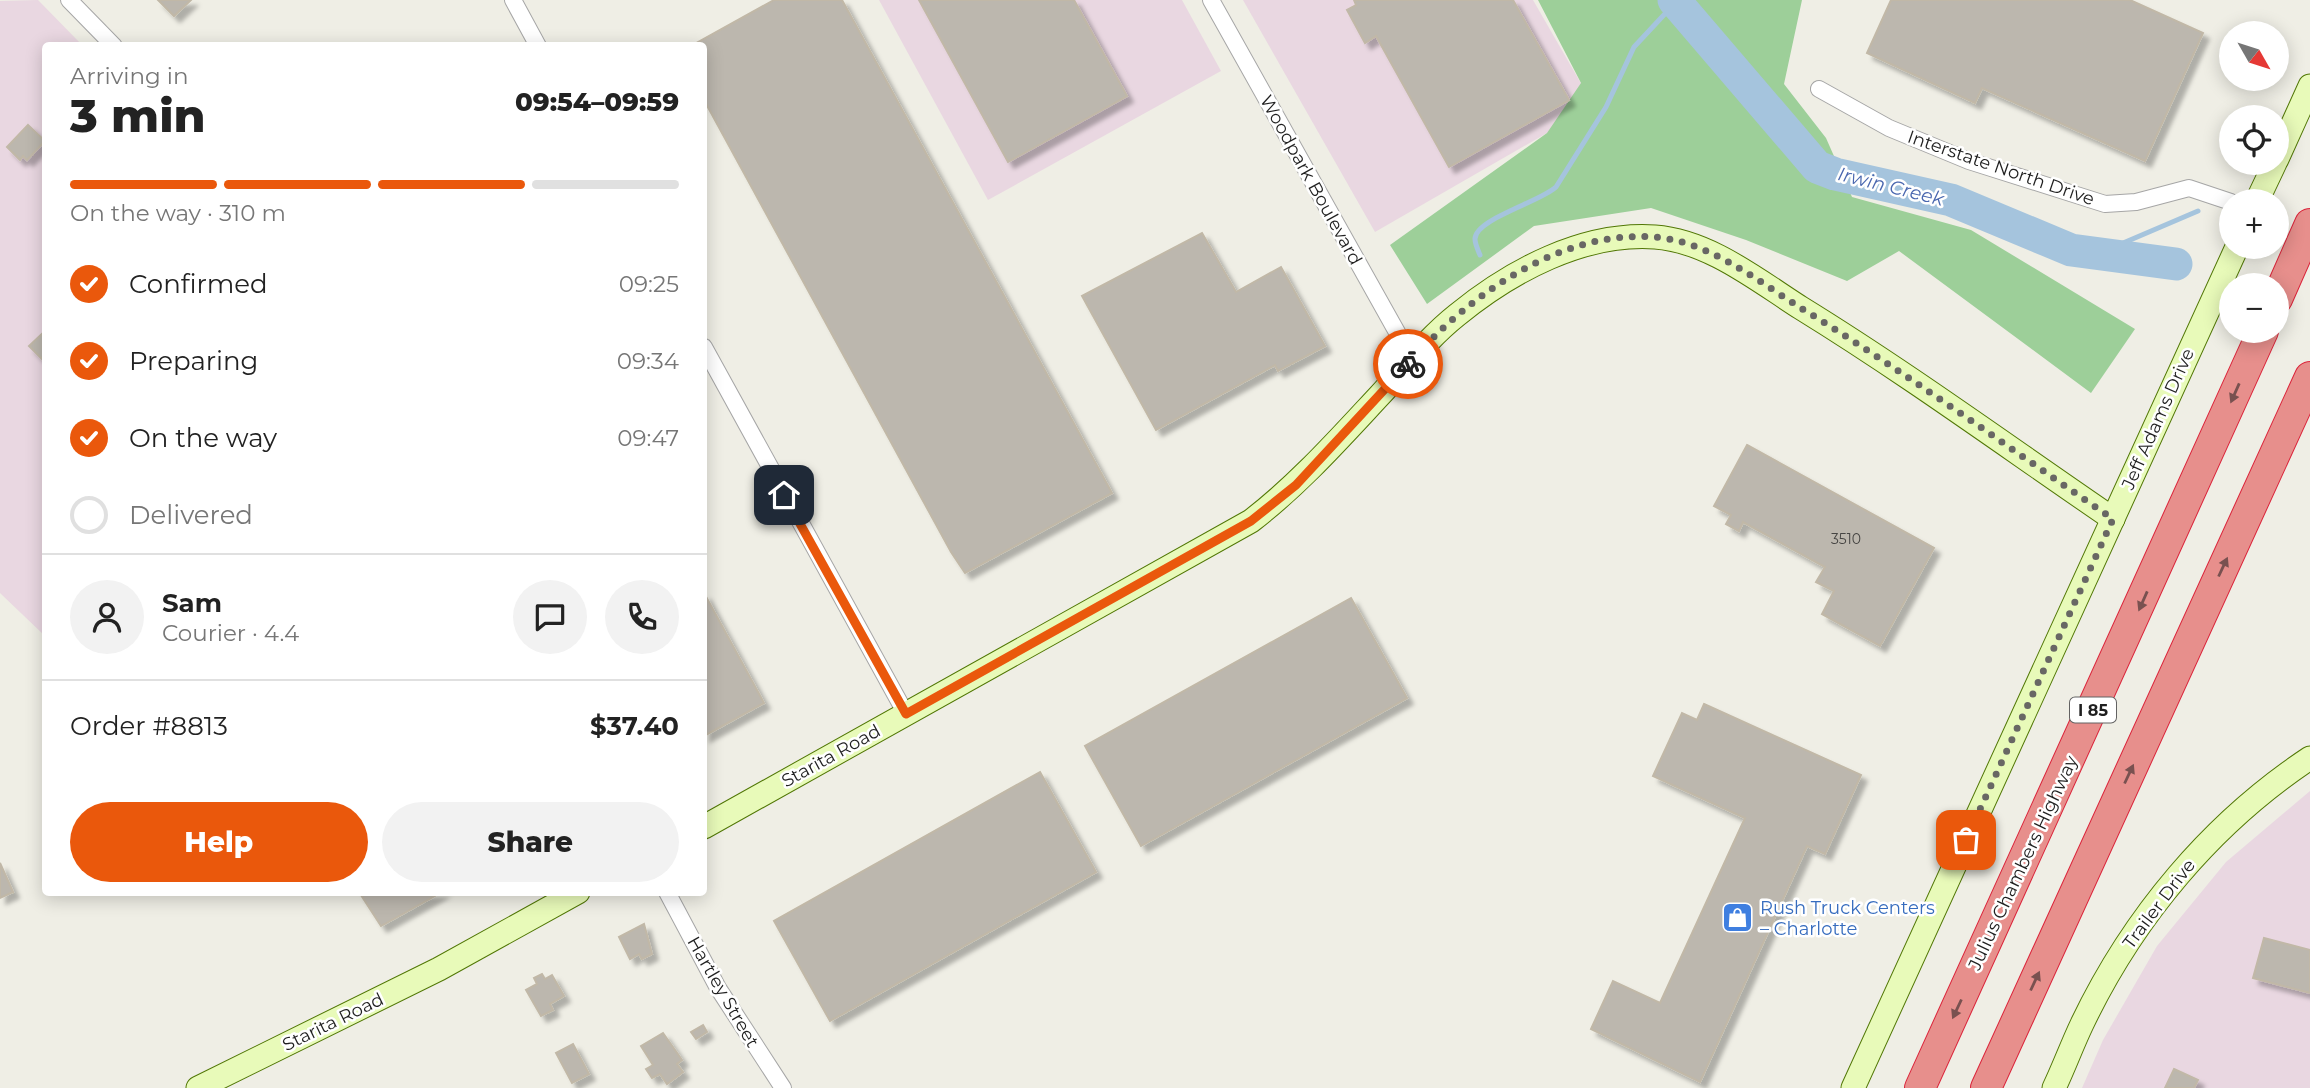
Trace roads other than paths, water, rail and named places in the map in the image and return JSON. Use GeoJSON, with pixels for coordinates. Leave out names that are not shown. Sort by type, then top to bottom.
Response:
{"type":"FeatureCollection","features":[{"type":"Feature","properties":{"kind":"highway"},"geometry":{"type":"LineString","coordinates":[[2288,273],[2310,224]]}},
{"type":"Feature","properties":{"kind":"highway","name":"Julius Chambers Highway"},"geometry":{"type":"LineString","coordinates":[[1920,1088],[2258,343]]}},
{"type":"Feature","properties":{"kind":"highway"},"geometry":{"type":"LineString","coordinates":[[1986,1088],[2310,377]]}},
{"type":"Feature","properties":{"kind":"street"},"geometry":{"type":"LineString","coordinates":[[69,0],[110,42]]}},
{"type":"Feature","properties":{"kind":"street"},"geometry":{"type":"LineString","coordinates":[[513,0],[536,42]]}},
{"type":"Feature","properties":{"kind":"street","name":"Woodpark Boulevard"},"geometry":{"type":"LineString","coordinates":[[1210,0],[1412,359]]}},
{"type":"Feature","properties":{"kind":"street"},"geometry":{"type":"LineString","coordinates":[[2289,132],[2310,86]]}},
{"type":"Feature","properties":{"kind":"street","name":"Interstate North Drive"},"geometry":{"type":"LineString","coordinates":[[1819,89],[1889,128],[1969,161],[2082,198],[2105,204],[2136,202],[2189,188],[2219,198]]}},
{"type":"Feature","properties":{"kind":"street","name":"Starita Road"},"geometry":{"type":"LineString","coordinates":[[707,825],[1251,521],[1296,485],[1412,359],[1455,316],[1486,292],[1554,255],[1625,237],[1669,239],[1698,247],[1725,260],[1872,352],[2113,519]]}},
{"type":"Feature","properties":{"kind":"street","name":"Jeff Adams Drive"},"geometry":{"type":"LineString","coordinates":[[1853,1088],[2232,259]]}},
{"type":"Feature","properties":{"kind":"street"},"geometry":{"type":"LineString","coordinates":[[707,352],[906,714]]}},
{"type":"Feature","properties":{"kind":"street","name":"Trailer Drive"},"geometry":{"type":"LineString","coordinates":[[2054,1088],[2083,1023],[2119,957],[2151,909],[2222,828],[2263,792],[2310,758]]}},
{"type":"Feature","properties":{"kind":"street","name":"Starita Road"},"geometry":{"type":"LineString","coordinates":[[198,1088],[439,969],[571,896]]}},
{"type":"Feature","properties":{"kind":"street","name":"Hartley Street"},"geometry":{"type":"LineString","coordinates":[[669,896],[718,988],[783,1088]]}},
{"type":"Feature","properties":{"kind":"waterway","name":"Irwin Creek"},"geometry":{"type":"LineString","coordinates":[[1674,0],[1817,167],[1835,174],[1951,200],[2071,250],[2176,264]]}},
{"type":"Feature","properties":{"kind":"waterway"},"geometry":{"type":"LineString","coordinates":[[1480,255],[1475,239],[1486,224],[1556,187],[1606,107],[1634,47],[1675,3]]}},
{"type":"Feature","properties":{"kind":"waterway"},"geometry":{"type":"LineString","coordinates":[[2095,255],[2198,211]]}},
{"type":"Feature","properties":{"kind":"place","name":"Rush Truck Centers – Charlotte"},"geometry":{"type":"Point","coordinates":[1737,918]}}]}
